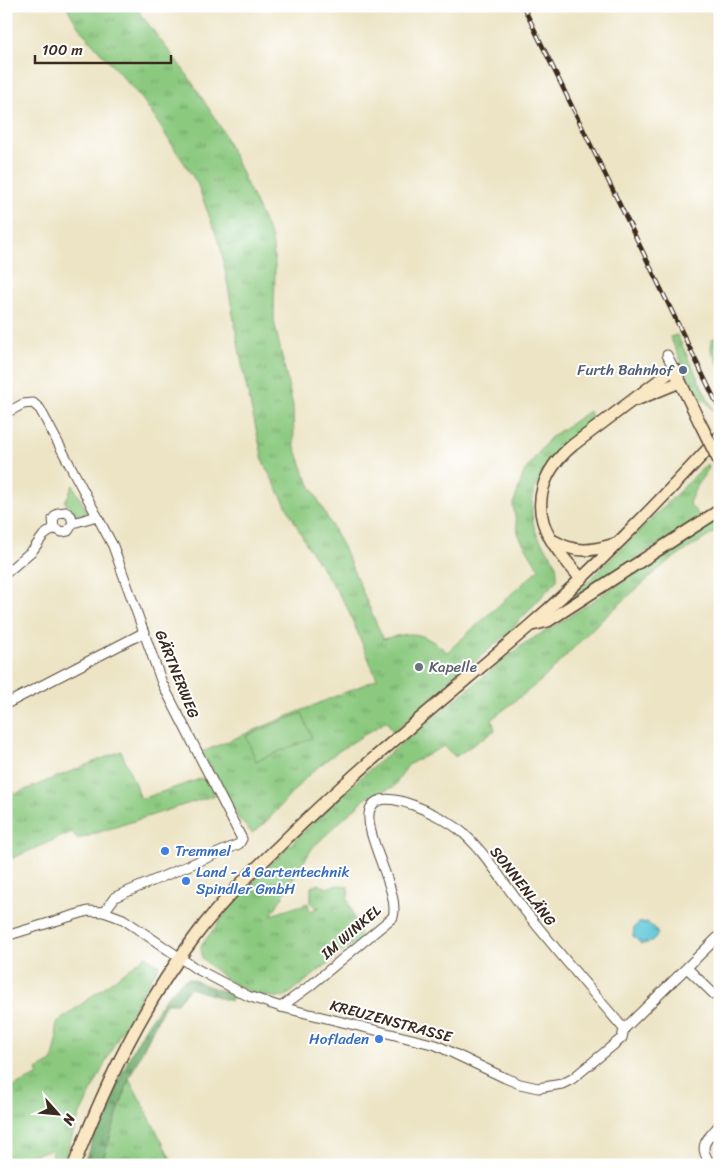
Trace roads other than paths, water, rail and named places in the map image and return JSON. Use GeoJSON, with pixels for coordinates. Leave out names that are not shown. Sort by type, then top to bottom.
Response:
{"type":"FeatureCollection","features":[{"type":"Feature","properties":{"kind":"main road"},"geometry":{"type":"LineString","coordinates":[[581,579],[550,538],[542,516],[541,496],[550,468],[573,445],[635,400],[643,391],[674,370],[720,463]]}},
{"type":"Feature","properties":{"kind":"main road"},"geometry":{"type":"LineString","coordinates":[[635,400],[680,382]]}},
{"type":"Feature","properties":{"kind":"main road"},"geometry":{"type":"LineString","coordinates":[[74,1165],[96,1107],[128,1042],[159,987],[225,899],[358,771],[528,627],[581,579],[720,436]]}},
{"type":"Feature","properties":{"kind":"main road"},"geometry":{"type":"LineString","coordinates":[[528,627],[548,621],[720,510]]}},
{"type":"Feature","properties":{"kind":"main road"},"geometry":{"type":"LineString","coordinates":[[550,538],[576,551],[589,551],[617,544]]}},
{"type":"Feature","properties":{"kind":"street"},"geometry":{"type":"LineString","coordinates":[[667,355],[674,370]]}},
{"type":"Feature","properties":{"kind":"street","name":"GÄRTNERWEG"},"geometry":{"type":"LineString","coordinates":[[6,413],[23,404],[33,403],[40,409],[113,546],[162,683],[175,712],[242,839],[239,844],[115,897],[104,912]]}},
{"type":"Feature","properties":{"kind":"street"},"geometry":{"type":"LineString","coordinates":[[54,528],[53,519],[58,513],[69,514],[73,523]]}},
{"type":"Feature","properties":{"kind":"street"},"geometry":{"type":"LineString","coordinates":[[54,528],[62,532],[68,531],[73,523],[97,516]]}},
{"type":"Feature","properties":{"kind":"street"},"geometry":{"type":"LineString","coordinates":[[6,573],[33,550],[43,536],[54,528]]}},
{"type":"Feature","properties":{"kind":"street"},"geometry":{"type":"LineString","coordinates":[[6,704],[145,632]]}},
{"type":"Feature","properties":{"kind":"street","name":"SONNENLÄNG"},"geometry":{"type":"LineString","coordinates":[[376,801],[390,799],[411,805],[432,813],[457,828],[480,852],[623,1033]]}},
{"type":"Feature","properties":{"kind":"street","name":"IM WINKEL"},"geometry":{"type":"LineString","coordinates":[[281,1007],[311,985],[393,917],[393,902],[369,821],[371,807],[376,801]]}},
{"type":"Feature","properties":{"kind":"street"},"geometry":{"type":"LineString","coordinates":[[6,936],[88,911],[104,912]]}},
{"type":"Feature","properties":{"kind":"street","name":"KREUZENSTRASSE"},"geometry":{"type":"LineString","coordinates":[[104,912],[123,919],[180,958],[230,988],[281,1007],[436,1045],[505,1078],[538,1088],[562,1084],[572,1079],[623,1033],[720,935]]}},
{"type":"Feature","properties":{"kind":"street"},"geometry":{"type":"LineString","coordinates":[[688,969],[720,1000]]}},
{"type":"Feature","properties":{"kind":"street"},"geometry":{"type":"LineString","coordinates":[[711,1165],[703,1154],[703,1144],[720,1124]]}},
{"type":"Feature","properties":{"kind":"water"},"geometry":{"type":"Polygon","coordinates":[[[647,922],[658,934],[651,942],[641,944],[633,936],[634,927],[639,923],[647,922]]]}},
{"type":"Feature","properties":{"kind":"railway"},"geometry":{"type":"LineString","coordinates":[[523,6],[720,410]]}},
{"type":"Feature","properties":{"kind":"place","name":"Furth Bahnhof"},"geometry":{"type":"Point","coordinates":[683,370]}},
{"type":"Feature","properties":{"kind":"place","name":"Kapelle"},"geometry":{"type":"Point","coordinates":[419,667]}},
{"type":"Feature","properties":{"kind":"place","name":"Tremmel"},"geometry":{"type":"Point","coordinates":[165,851]}},
{"type":"Feature","properties":{"kind":"place","name":"Land - & Gartentechnik Spindler GmbH"},"geometry":{"type":"Point","coordinates":[186,881]}},
{"type":"Feature","properties":{"kind":"place","name":"Hofladen"},"geometry":{"type":"Point","coordinates":[379,1039]}}]}
